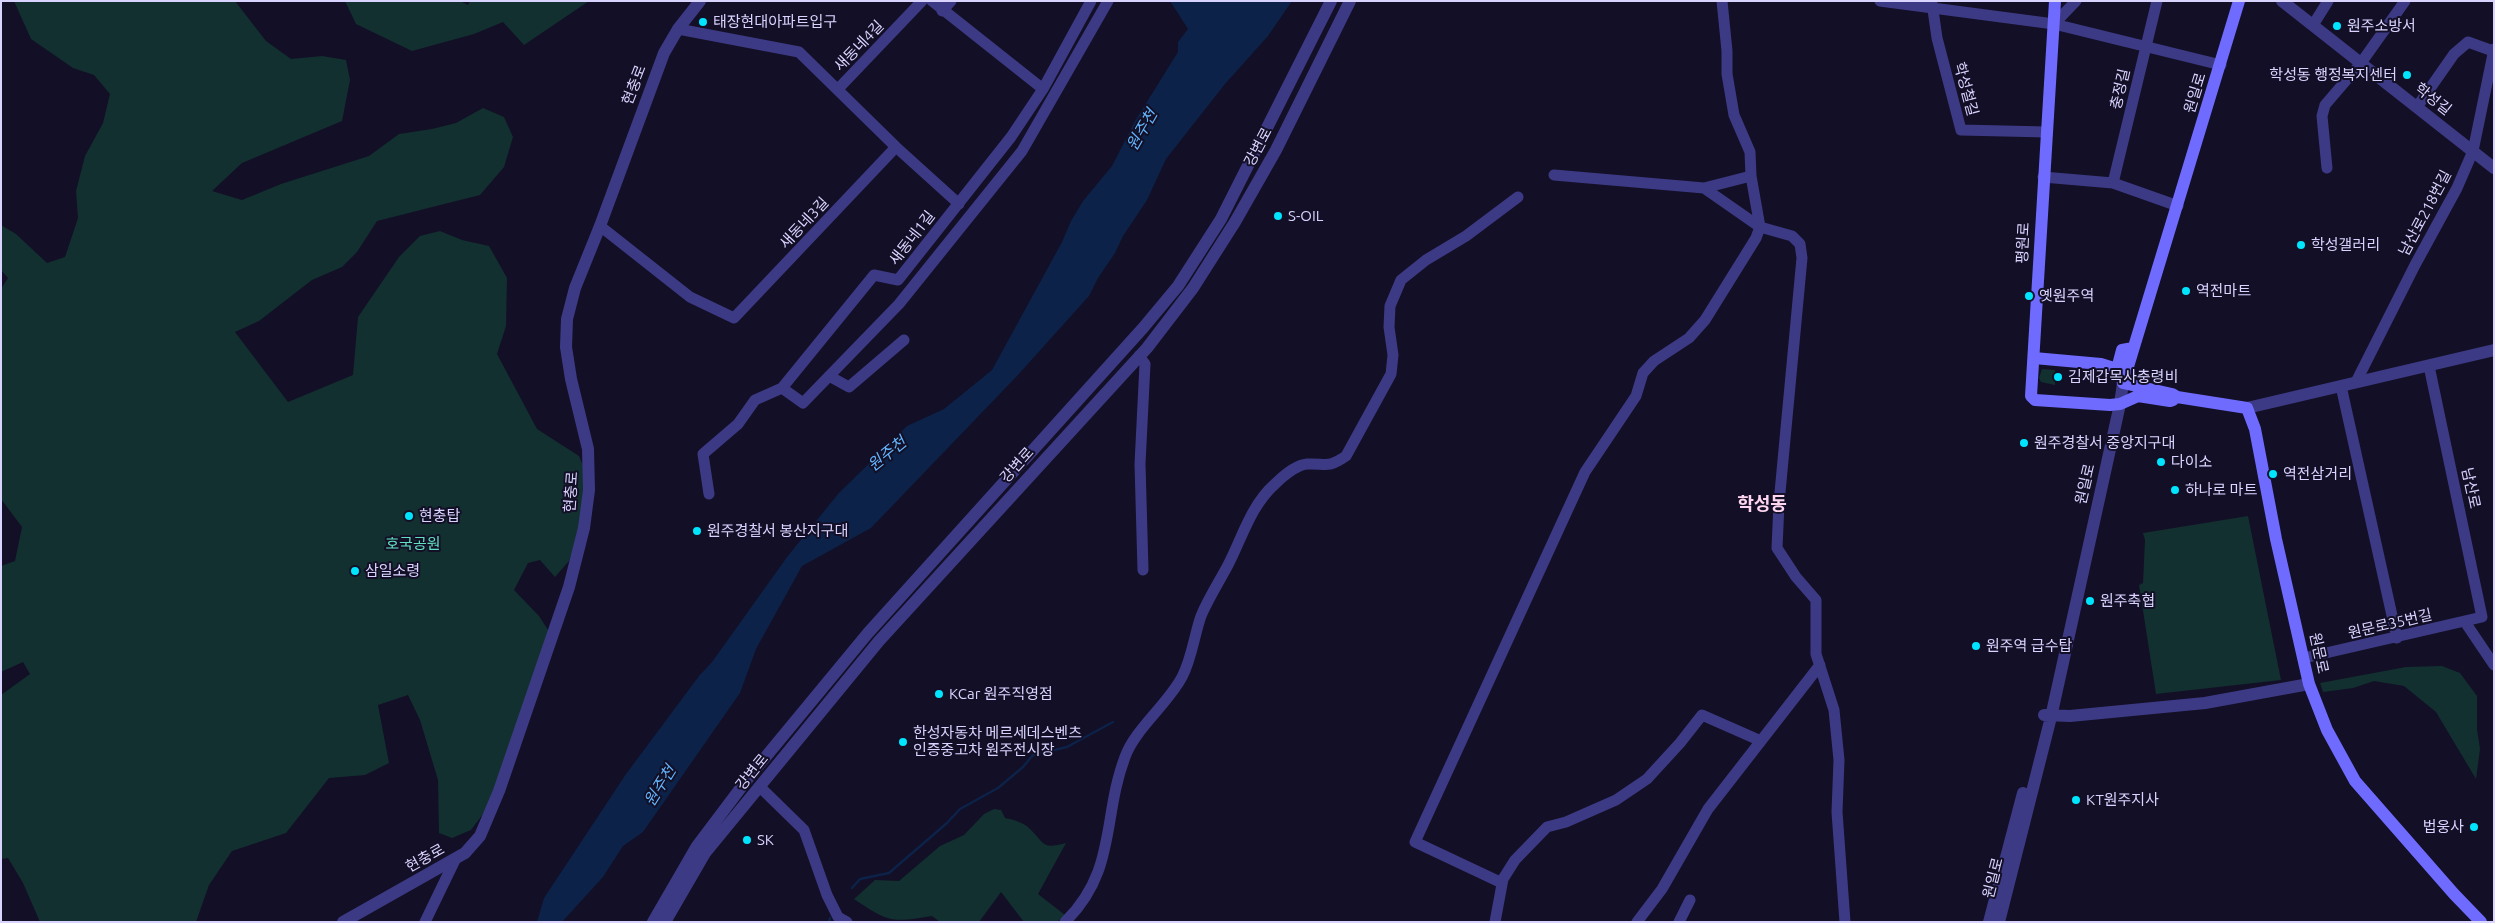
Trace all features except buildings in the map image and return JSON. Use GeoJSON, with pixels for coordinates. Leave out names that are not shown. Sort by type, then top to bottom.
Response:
{"type":"FeatureCollection","features":[{"type":"Feature","properties":{"kind":"main road","name":"평원로"},"geometry":{"type":"LineString","coordinates":[[2055,1],[2031,396],[2032,399],[2115,404]]}},
{"type":"Feature","properties":{"kind":"main road","name":"원일로"},"geometry":{"type":"LineString","coordinates":[[2123,383],[2239,1]]}},
{"type":"Feature","properties":{"kind":"main road"},"geometry":{"type":"LineString","coordinates":[[2034,358],[2101,364],[2117,368],[2122,350],[2133,348]]}},
{"type":"Feature","properties":{"kind":"main road"},"geometry":{"type":"LineString","coordinates":[[2123,383],[2172,394],[2177,398],[2247,408]]}},
{"type":"Feature","properties":{"kind":"main road"},"geometry":{"type":"LineString","coordinates":[[2115,404],[2138,396],[2170,402],[2177,398]]}},
{"type":"Feature","properties":{"kind":"main road","name":"원문로"},"geometry":{"type":"LineString","coordinates":[[2247,408],[2255,429],[2276,539],[2309,684],[2327,730],[2355,781],[2481,922]]}},
{"type":"Feature","properties":{"kind":"street","name":"현충로"},"geometry":{"type":"LineString","coordinates":[[343,922],[465,853],[480,836],[499,791],[569,588],[584,528],[590,490],[588,450],[571,379],[566,346],[567,318],[574,288],[600,226],[664,53],[678,29],[700,1]]}},
{"type":"Feature","properties":{"kind":"street","name":"새동네4길"},"geometry":{"type":"LineString","coordinates":[[838,89],[922,1]]}},
{"type":"Feature","properties":{"kind":"street"},"geometry":{"type":"LineString","coordinates":[[932,1],[942,11],[1043,89]]}},
{"type":"Feature","properties":{"kind":"street"},"geometry":{"type":"LineString","coordinates":[[942,11],[951,1]]}},
{"type":"Feature","properties":{"kind":"street","name":"새동네1길"},"geometry":{"type":"LineString","coordinates":[[710,494],[702,454],[738,424],[755,400],[782,388],[874,275],[898,280],[1011,137],[1043,89],[1091,1]]}},
{"type":"Feature","properties":{"kind":"street"},"geometry":{"type":"LineString","coordinates":[[782,388],[802,403],[899,304],[1022,151],[1108,1]]}},
{"type":"Feature","properties":{"kind":"street","name":"강변로"},"geometry":{"type":"LineString","coordinates":[[653,922],[697,846],[749,777],[868,633],[1143,328],[1178,286],[1221,219],[1331,1]]}},
{"type":"Feature","properties":{"kind":"street","name":"강변로"},"geometry":{"type":"LineString","coordinates":[[665,922],[706,854],[879,641],[1139,356],[1193,288],[1235,222],[1276,150],[1350,1]]}},
{"type":"Feature","properties":{"kind":"street"},"geometry":{"type":"LineString","coordinates":[[1502,883],[1415,842],[1585,472],[1636,396],[1643,373],[1654,361],[1689,338],[1705,320],[1752,244],[1760,227],[1751,176],[1750,152],[1734,115],[1727,74],[1727,50],[1722,1]]}},
{"type":"Feature","properties":{"kind":"street"},"geometry":{"type":"LineString","coordinates":[[2054,24],[2076,1]]}},
{"type":"Feature","properties":{"kind":"street","name":"충정길"},"geometry":{"type":"LineString","coordinates":[[2113,183],[2157,1]]}},
{"type":"Feature","properties":{"kind":"street","name":"학성길"},"geometry":{"type":"LineString","coordinates":[[2282,1],[2494,168]]}},
{"type":"Feature","properties":{"kind":"street"},"geometry":{"type":"LineString","coordinates":[[2312,25],[2328,1]]}},
{"type":"Feature","properties":{"kind":"street"},"geometry":{"type":"LineString","coordinates":[[2327,168],[2322,116],[2325,105],[2361,63],[2405,1]]}},
{"type":"Feature","properties":{"kind":"street"},"geometry":{"type":"LineString","coordinates":[[1885,2],[1932,5],[2054,24],[2146,45],[2221,65]]}},
{"type":"Feature","properties":{"kind":"street","name":"학성철길"},"geometry":{"type":"LineString","coordinates":[[1932,5],[1937,38],[1961,130],[2047,132]]}},
{"type":"Feature","properties":{"kind":"street"},"geometry":{"type":"LineString","coordinates":[[678,29],[799,52],[896,147],[959,204]]}},
{"type":"Feature","properties":{"kind":"street"},"geometry":{"type":"LineString","coordinates":[[2417,107],[2454,54],[2468,42],[2493,50]]}},
{"type":"Feature","properties":{"kind":"street","name":"남산로218번길"},"geometry":{"type":"LineString","coordinates":[[2356,382],[2415,265],[2457,188],[2473,151],[2493,50]]}},
{"type":"Feature","properties":{"kind":"street","name":"새동네3길"},"geometry":{"type":"LineString","coordinates":[[600,226],[690,297],[734,318],[896,147]]}},
{"type":"Feature","properties":{"kind":"street"},"geometry":{"type":"LineString","coordinates":[[1554,175],[1704,188],[1751,176]]}},
{"type":"Feature","properties":{"kind":"street"},"geometry":{"type":"LineString","coordinates":[[2043,177],[2113,183],[2178,206]]}},
{"type":"Feature","properties":{"kind":"street"},"geometry":{"type":"LineString","coordinates":[[1704,188],[1760,227],[1792,236],[1800,244],[1802,258],[1779,503],[1777,548],[1816,600],[1816,654],[1834,710],[1839,760],[1837,812],[1845,922]]}},
{"type":"Feature","properties":{"kind":"street"},"geometry":{"type":"LineString","coordinates":[[1065,922],[1087,897],[1104,858],[1124,758],[1182,677],[1202,615],[1257,504],[1274,484],[1288,472],[1305,464],[1333,464],[1346,456],[1390,374],[1393,355],[1389,327],[1390,306],[1401,280],[1426,260],[1466,236],[1518,197]]}},
{"type":"Feature","properties":{"kind":"street"},"geometry":{"type":"LineString","coordinates":[[829,376],[849,387],[904,340]]}},
{"type":"Feature","properties":{"kind":"street"},"geometry":{"type":"LineString","coordinates":[[2247,408],[2494,350]]}},
{"type":"Feature","properties":{"kind":"street"},"geometry":{"type":"LineString","coordinates":[[1139,356],[1145,364],[1140,464],[1143,570]]}},
{"type":"Feature","properties":{"kind":"street","name":"남산로"},"geometry":{"type":"LineString","coordinates":[[2429,366],[2482,618]]}},
{"type":"Feature","properties":{"kind":"street"},"geometry":{"type":"LineString","coordinates":[[2117,368],[2123,383]]}},
{"type":"Feature","properties":{"kind":"street"},"geometry":{"type":"LineString","coordinates":[[2115,404],[2117,368]]}},
{"type":"Feature","properties":{"kind":"street","name":"원일로"},"geometry":{"type":"LineString","coordinates":[[1989,922],[2047,716],[2105,433],[2123,383]]}},
{"type":"Feature","properties":{"kind":"street"},"geometry":{"type":"LineString","coordinates":[[2341,386],[2397,638]]}},
{"type":"Feature","properties":{"kind":"street","name":"원일로"},"geometry":{"type":"LineString","coordinates":[[1999,922],[2047,716],[2115,404]]}},
{"type":"Feature","properties":{"kind":"street","name":"원문로35번길"},"geometry":{"type":"LineString","coordinates":[[2304,658],[2482,618]]}},
{"type":"Feature","properties":{"kind":"street"},"geometry":{"type":"LineString","coordinates":[[2465,622],[2494,664]]}},
{"type":"Feature","properties":{"kind":"street"},"geometry":{"type":"LineString","coordinates":[[1638,922],[1662,889],[1708,810],[1820,665]]}},
{"type":"Feature","properties":{"kind":"street"},"geometry":{"type":"LineString","coordinates":[[2047,716],[2205,703],[2309,684]]}},
{"type":"Feature","properties":{"kind":"street"},"geometry":{"type":"LineString","coordinates":[[1496,922],[1502,883],[1515,860],[1546,827],[1566,822],[1616,800],[1647,778],[1680,743],[1702,715],[1761,742]]}},
{"type":"Feature","properties":{"kind":"street"},"geometry":{"type":"LineString","coordinates":[[749,777],[804,830],[827,895],[838,917],[847,922]]}},
{"type":"Feature","properties":{"kind":"street"},"geometry":{"type":"LineString","coordinates":[[425,922],[455,860]]}},
{"type":"Feature","properties":{"kind":"street"},"geometry":{"type":"LineString","coordinates":[[1679,922],[1690,900]]}},
{"type":"Feature","properties":{"kind":"green space","name":"호국공원"},"geometry":{"type":"Polygon","coordinates":[[[14,1],[235,1],[266,41],[291,59],[322,56],[346,60],[350,80],[342,121],[242,163],[212,191],[242,200],[281,184],[369,156],[399,134],[456,123],[483,108],[504,117],[513,137],[504,167],[480,195],[377,221],[357,252],[342,267],[312,280],[259,321],[235,332],[288,402],[353,375],[358,317],[399,257],[420,236],[440,231],[462,240],[489,246],[507,278],[506,326],[497,354],[537,429],[579,456],[588,477],[587,513],[569,561],[555,577],[540,560],[528,563],[514,590],[539,616],[550,633],[505,769],[483,814],[471,830],[452,838],[439,833],[438,780],[420,720],[408,695],[378,705],[389,763],[365,775],[329,778],[286,833],[232,851],[209,885],[196,922],[40,922],[23,883],[8,858],[1,859],[1,695],[30,674],[23,662],[1,672],[1,566],[15,561],[22,527],[1,499],[1,289],[8,278],[1,270],[1,225],[16,234],[47,263],[65,257],[78,218],[76,191],[85,156],[103,123],[110,94],[94,75],[73,68],[31,39],[14,1]]]}},
{"type":"Feature","properties":{"kind":"green space"},"geometry":{"type":"Polygon","coordinates":[[[345,1],[460,1],[468,5],[470,1],[589,1],[524,45],[503,22],[474,34],[412,51],[356,24],[345,1]]]}},
{"type":"Feature","properties":{"kind":"green space"},"geometry":{"type":"Polygon","coordinates":[[[2042,369],[2055,370],[2055,385],[2041,382],[2039,378],[2042,369]]]}},
{"type":"Feature","properties":{"kind":"green space"},"geometry":{"type":"Polygon","coordinates":[[[2248,516],[2281,680],[2156,694],[2139,585],[2143,583],[2145,540],[2143,533],[2248,516]]]}},
{"type":"Feature","properties":{"kind":"green space"},"geometry":{"type":"Polygon","coordinates":[[[2442,666],[2460,673],[2477,696],[2477,729],[2480,749],[2476,779],[2436,712],[2404,686],[2374,681],[2353,688],[2323,692],[2320,683],[2406,667],[2442,666]]]}},
{"type":"Feature","properties":{"kind":"green space"},"geometry":{"type":"Polygon","coordinates":[[[994,809],[1001,810],[1005,818],[1027,827],[1044,844],[1052,846],[1066,843],[1038,894],[1065,915],[1057,922],[1024,922],[1001,892],[979,922],[940,922],[932,916],[907,920],[890,919],[854,899],[875,880],[899,881],[940,846],[964,835],[984,814],[994,809]]]}},
{"type":"Feature","properties":{"kind":"water","name":"원주천"},"geometry":{"type":"Polygon","coordinates":[[[1170,1],[1292,1],[1268,36],[1225,84],[1166,159],[1147,200],[1123,236],[1089,296],[1017,376],[871,528],[802,566],[756,649],[740,693],[643,832],[623,846],[603,877],[562,922],[537,922],[544,898],[626,774],[699,676],[712,662],[787,557],[838,494],[907,426],[944,409],[992,370],[1062,242],[1071,221],[1083,201],[1112,166],[1135,121],[1178,52],[1178,42],[1188,29],[1170,1]]]}},
{"type":"Feature","properties":{"kind":"waterway"},"geometry":{"type":"LineString","coordinates":[[852,888],[860,879],[889,873],[947,823],[960,809],[998,788],[1023,767],[1033,755],[1067,747],[1113,722]]}},
{"type":"Feature","properties":{"kind":"waterway"},"geometry":{"type":"LineString","coordinates":[[829,922],[830,918]]}},
{"type":"Feature","properties":{"kind":"place","name":"태장현대아파트입구"},"geometry":{"type":"Point","coordinates":[703,22]}},
{"type":"Feature","properties":{"kind":"place","name":"원주소방서"},"geometry":{"type":"Point","coordinates":[2337,26]}},
{"type":"Feature","properties":{"kind":"place","name":"학성동 행정복지센터"},"geometry":{"type":"Point","coordinates":[2407,75]}},
{"type":"Feature","properties":{"kind":"place","name":"S-OIL"},"geometry":{"type":"Point","coordinates":[1278,216]}},
{"type":"Feature","properties":{"kind":"place","name":"학성갤러리"},"geometry":{"type":"Point","coordinates":[2301,245]}},
{"type":"Feature","properties":{"kind":"place","name":"역전마트"},"geometry":{"type":"Point","coordinates":[2186,291]}},
{"type":"Feature","properties":{"kind":"place","name":"옛원주역"},"geometry":{"type":"Point","coordinates":[2029,296]}},
{"type":"Feature","properties":{"kind":"place","name":"김제갑목사충령비"},"geometry":{"type":"Point","coordinates":[2058,377]}},
{"type":"Feature","properties":{"kind":"place","name":"원주경찰서 중앙지구대"},"geometry":{"type":"Point","coordinates":[2024,443]}},
{"type":"Feature","properties":{"kind":"place","name":"다이소"},"geometry":{"type":"Point","coordinates":[2161,462]}},
{"type":"Feature","properties":{"kind":"place","name":"역전삼거리"},"geometry":{"type":"Point","coordinates":[2273,474]}},
{"type":"Feature","properties":{"kind":"place","name":"하나로 마트"},"geometry":{"type":"Point","coordinates":[2175,490]}},
{"type":"Feature","properties":{"kind":"place","name":"현충탑"},"geometry":{"type":"Point","coordinates":[409,516]}},
{"type":"Feature","properties":{"kind":"place","name":"원주경찰서 봉산지구대"},"geometry":{"type":"Point","coordinates":[697,531]}},
{"type":"Feature","properties":{"kind":"place","name":"삼일소령"},"geometry":{"type":"Point","coordinates":[355,571]}},
{"type":"Feature","properties":{"kind":"place","name":"원주축협"},"geometry":{"type":"Point","coordinates":[2090,601]}},
{"type":"Feature","properties":{"kind":"place","name":"원주역 급수탑"},"geometry":{"type":"Point","coordinates":[1976,646]}},
{"type":"Feature","properties":{"kind":"place","name":"KCar 원주직영점"},"geometry":{"type":"Point","coordinates":[939,694]}},
{"type":"Feature","properties":{"kind":"place","name":"한성자동차 메르세데스벤츠 인증중고차 원주전시장"},"geometry":{"type":"Point","coordinates":[903,742]}},
{"type":"Feature","properties":{"kind":"place","name":"KT원주지사"},"geometry":{"type":"Point","coordinates":[2076,800]}},
{"type":"Feature","properties":{"kind":"place","name":"법웅사"},"geometry":{"type":"Point","coordinates":[2474,827]}},
{"type":"Feature","properties":{"kind":"place","name":"SK"},"geometry":{"type":"Point","coordinates":[747,840]}},
{"type":"Feature","properties":{"kind":"district","name":"학성동"},"geometry":{"type":"Point","coordinates":[1762,504]}}]}
